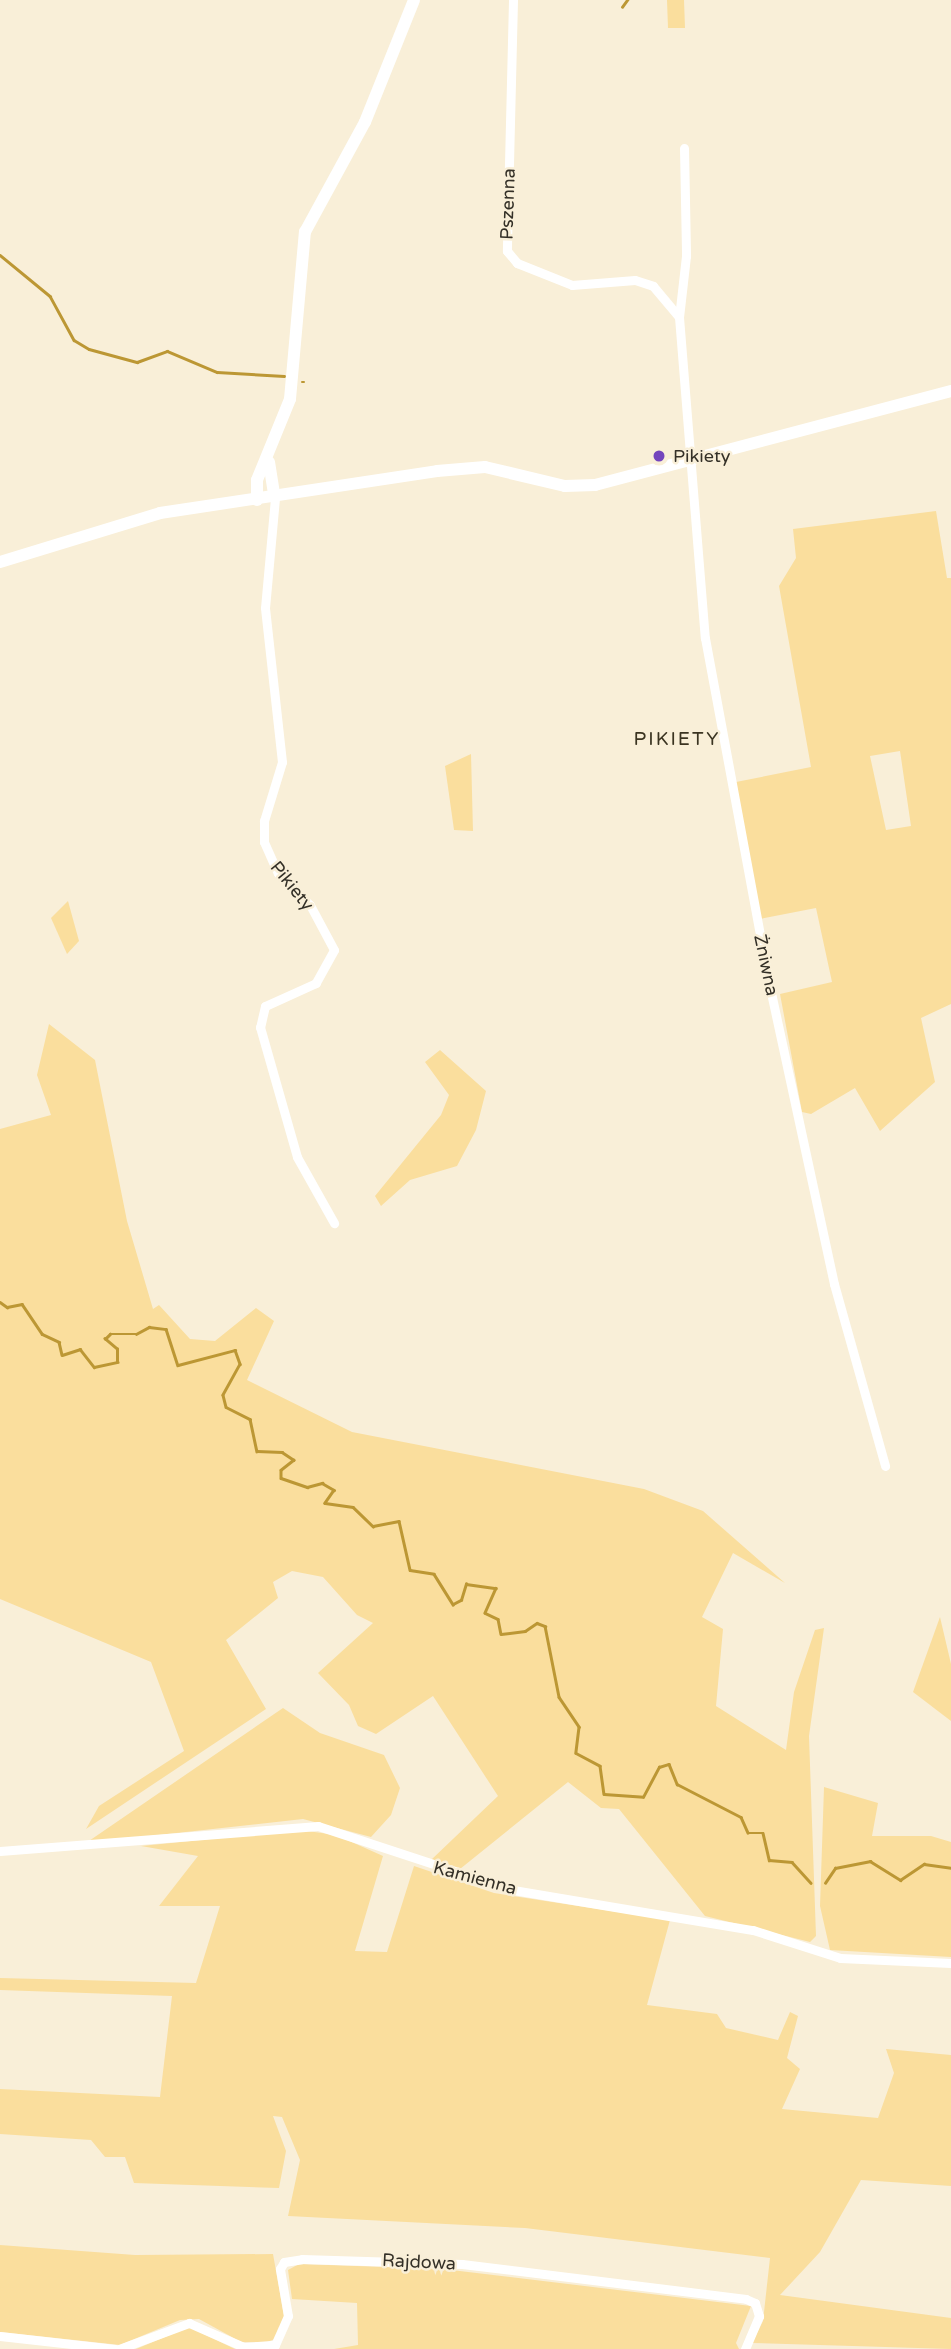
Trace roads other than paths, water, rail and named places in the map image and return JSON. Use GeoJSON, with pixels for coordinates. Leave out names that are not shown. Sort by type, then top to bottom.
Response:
{"type":"FeatureCollection","features":[{"type":"Feature","properties":{"kind":"street"},"geometry":{"type":"LineString","coordinates":[[257,500],[257,480],[269,462],[290,399],[305,232],[365,122],[414,0]]}},
{"type":"Feature","properties":{"kind":"street","name":"Pszenna"},"geometry":{"type":"LineString","coordinates":[[513,0],[506,251],[517,263],[572,285],[635,280],[653,286],[679,317]]}},
{"type":"Feature","properties":{"kind":"street"},"geometry":{"type":"LineString","coordinates":[[684,148],[686,256],[679,317],[688,456]]}},
{"type":"Feature","properties":{"kind":"street"},"geometry":{"type":"LineString","coordinates":[[0,562],[116,524],[467,467],[565,486],[595,485],[688,456],[823,429],[951,391]]}},
{"type":"Feature","properties":{"kind":"street","name":"Żniwna"},"geometry":{"type":"LineString","coordinates":[[688,456],[705,638],[749,882],[834,1284],[885,1466]]}},
{"type":"Feature","properties":{"kind":"street"},"geometry":{"type":"LineString","coordinates":[[269,462],[275,498]]}},
{"type":"Feature","properties":{"kind":"street","name":"Pikiety"},"geometry":{"type":"LineString","coordinates":[[275,498],[265,608],[282,754],[264,821],[264,842],[278,873],[310,905],[334,950],[316,983],[265,1006],[260,1027],[297,1157],[334,1223]]}},
{"type":"Feature","properties":{"kind":"street","name":"Kamienna"},"geometry":{"type":"LineString","coordinates":[[0,1851],[318,1826],[513,1890],[753,1930],[840,1958],[951,1963]]}},
{"type":"Feature","properties":{"kind":"street","name":"Rajdowa"},"geometry":{"type":"LineString","coordinates":[[0,2336],[117,2349],[189,2323],[244,2347],[275,2345],[288,2316],[280,2269],[284,2262],[302,2259],[462,2264],[746,2299],[755,2303],[759,2316],[745,2349]]}},
{"type":"Feature","properties":{"kind":"waterway"},"geometry":{"type":"LineString","coordinates":[[622,7],[627,0]]}},
{"type":"Feature","properties":{"kind":"waterway"},"geometry":{"type":"LineString","coordinates":[[0,255],[50,296],[74,340],[89,349],[137,362],[167,351],[217,372],[284,376]]}},
{"type":"Feature","properties":{"kind":"waterway"},"geometry":{"type":"LineString","coordinates":[[0,1302],[7,1307],[22,1304],[42,1334],[59,1342],[62,1355],[80,1349],[94,1367],[117,1362],[117,1349],[105,1339],[110,1334],[136,1334],[149,1327],[166,1329],[178,1365],[235,1350],[240,1364],[223,1395],[226,1407],[250,1419],[257,1451],[282,1452],[294,1460],[281,1470],[281,1478],[307,1487],[322,1483],[334,1490],[325,1503],[353,1507],[373,1526],[399,1521],[410,1570],[434,1574],[453,1604],[461,1600],[466,1584],[496,1588],[485,1613],[498,1619],[501,1634],[525,1631],[537,1623],[545,1626],[559,1697],[579,1727],[576,1753],[600,1766],[604,1794],[643,1797],[659,1767],[669,1764],[677,1784],[741,1817],[748,1833],[763,1833],[769,1860],[792,1862],[811,1883]]}},
{"type":"Feature","properties":{"kind":"waterway"},"geometry":{"type":"LineString","coordinates":[[825,1883],[835,1868],[870,1861],[900,1880],[924,1864],[951,1868]]}},
{"type":"Feature","properties":{"kind":"place","name":"Pikiety"},"geometry":{"type":"Point","coordinates":[659,456]}},
{"type":"Feature","properties":{"kind":"district","name":"PIKIETY"},"geometry":{"type":"Point","coordinates":[677,740]}}]}
